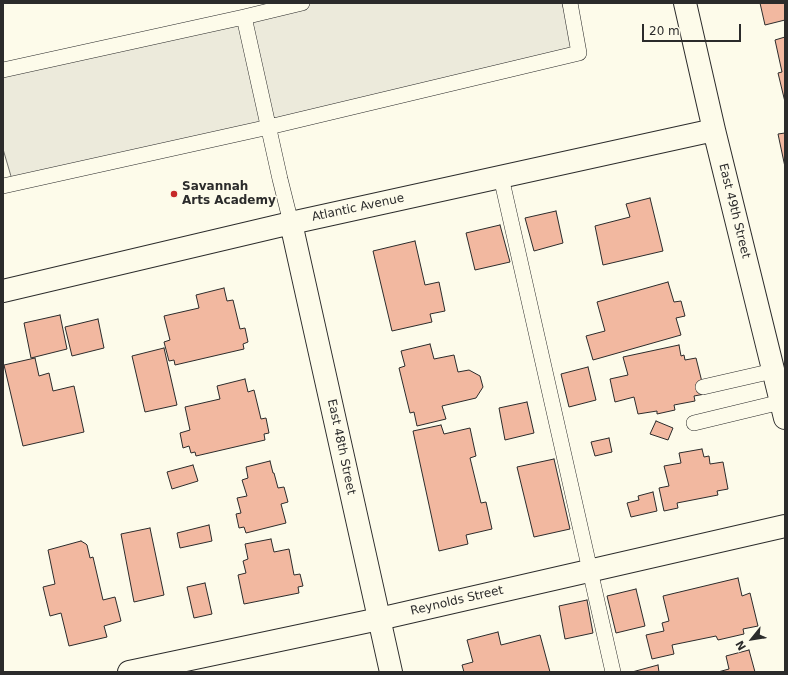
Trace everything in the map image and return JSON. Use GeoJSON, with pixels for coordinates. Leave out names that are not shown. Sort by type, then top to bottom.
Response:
{"type":"FeatureCollection","features":[{"type":"Feature","properties":{"kind":"street","name":"East 49th Street"},"geometry":{"type":"LineString","coordinates":[[685,3],[714,130],[783,410]]}},
{"type":"Feature","properties":{"kind":"street","name":"Atlantic Avenue"},"geometry":{"type":"LineString","coordinates":[[3,290],[292,223],[714,130]]}},
{"type":"Feature","properties":{"kind":"street","name":"East 48th Street"},"geometry":{"type":"LineString","coordinates":[[292,223],[391,672]]}},
{"type":"Feature","properties":{"kind":"street","name":"Reynolds Street"},"geometry":{"type":"LineString","coordinates":[[129,672],[190,666],[379,619],[785,526]]}},
{"type":"Feature","properties":{"kind":"lane"},"geometry":{"type":"LineString","coordinates":[[3,70],[302,3]]}},
{"type":"Feature","properties":{"kind":"lane"},"geometry":{"type":"LineString","coordinates":[[3,186],[269,127],[579,53],[570,3]]}},
{"type":"Feature","properties":{"kind":"lane"},"geometry":{"type":"LineString","coordinates":[[244,17],[280,179],[292,223]]}},
{"type":"Feature","properties":{"kind":"lane"},"geometry":{"type":"LineString","coordinates":[[501,177],[613,672]]}},
{"type":"Feature","properties":{"kind":"lane"},"geometry":{"type":"LineString","coordinates":[[703,387],[773,371]]}},
{"type":"Feature","properties":{"kind":"lane"},"geometry":{"type":"LineString","coordinates":[[694,423],[783,410]]}},
{"type":"Feature","properties":{"kind":"shaded area"},"geometry":{"type":"Polygon","coordinates":[[[291,3],[562,3],[576,51],[13,183],[3,149],[3,66],[291,3]]]}},
{"type":"Feature","properties":{"kind":"building"},"geometry":{"type":"Polygon","coordinates":[[[760,3],[785,3],[785,20],[765,25],[760,3]]]}},
{"type":"Feature","properties":{"kind":"building"},"geometry":{"type":"Polygon","coordinates":[[[785,37],[785,102],[778,73],[782,72],[775,40],[785,37]]]}},
{"type":"Feature","properties":{"kind":"building"},"geometry":{"type":"Polygon","coordinates":[[[785,133],[785,167],[778,134],[785,133]]]}},
{"type":"Feature","properties":{"kind":"building"},"geometry":{"type":"Polygon","coordinates":[[[650,198],[663,251],[603,265],[595,226],[630,217],[626,204],[650,198]]]}},
{"type":"Feature","properties":{"kind":"building"},"geometry":{"type":"Polygon","coordinates":[[[556,211],[563,243],[534,251],[525,218],[556,211]]]}},
{"type":"Feature","properties":{"kind":"building"},"geometry":{"type":"Polygon","coordinates":[[[500,225],[510,262],[475,270],[466,233],[500,225]]]}},
{"type":"Feature","properties":{"kind":"building"},"geometry":{"type":"Polygon","coordinates":[[[415,241],[425,285],[439,282],[445,311],[430,314],[432,322],[392,331],[373,251],[415,241]]]}},
{"type":"Feature","properties":{"kind":"building"},"geometry":{"type":"Polygon","coordinates":[[[668,282],[674,302],[681,301],[685,316],[676,318],[681,335],[593,360],[586,336],[605,331],[597,302],[668,282]]]}},
{"type":"Feature","properties":{"kind":"building"},"geometry":{"type":"Polygon","coordinates":[[[224,288],[227,301],[233,300],[240,329],[245,328],[248,342],[243,344],[244,349],[175,365],[174,360],[169,361],[164,342],[170,340],[164,316],[199,308],[196,295],[224,288]]]}},
{"type":"Feature","properties":{"kind":"building"},"geometry":{"type":"Polygon","coordinates":[[[60,315],[67,349],[31,358],[24,323],[60,315]]]}},
{"type":"Feature","properties":{"kind":"building"},"geometry":{"type":"Polygon","coordinates":[[[98,319],[104,348],[72,356],[65,327],[98,319]]]}},
{"type":"Feature","properties":{"kind":"building"},"geometry":{"type":"Polygon","coordinates":[[[430,344],[434,359],[454,355],[458,372],[469,370],[480,376],[483,387],[476,398],[442,406],[446,419],[417,426],[414,412],[410,413],[399,368],[405,366],[401,351],[430,344]]]}},
{"type":"Feature","properties":{"kind":"building"},"geometry":{"type":"Polygon","coordinates":[[[679,345],[681,356],[684,355],[685,360],[696,358],[705,394],[694,396],[695,401],[674,405],[675,410],[657,414],[657,411],[638,414],[634,397],[615,402],[610,379],[628,375],[623,357],[679,345]]]}},
{"type":"Feature","properties":{"kind":"building"},"geometry":{"type":"Polygon","coordinates":[[[164,348],[177,405],[145,412],[132,356],[164,348]]]}},
{"type":"Feature","properties":{"kind":"building"},"geometry":{"type":"Polygon","coordinates":[[[35,358],[39,376],[49,373],[53,391],[74,386],[84,432],[23,446],[4,365],[35,358]]]}},
{"type":"Feature","properties":{"kind":"building"},"geometry":{"type":"Polygon","coordinates":[[[588,367],[596,400],[569,407],[561,374],[588,367]]]}},
{"type":"Feature","properties":{"kind":"building"},"geometry":{"type":"Polygon","coordinates":[[[245,379],[248,392],[254,390],[261,419],[266,418],[269,433],[264,434],[265,440],[196,456],[195,452],[191,453],[189,446],[183,448],[180,433],[190,430],[185,407],[220,399],[217,386],[245,379]]]}},
{"type":"Feature","properties":{"kind":"building"},"geometry":{"type":"Polygon","coordinates":[[[527,402],[534,433],[505,440],[499,408],[527,402]]]}},
{"type":"Feature","properties":{"kind":"building"},"geometry":{"type":"Polygon","coordinates":[[[656,421],[673,428],[668,440],[650,434],[656,421]]]}},
{"type":"Feature","properties":{"kind":"building"},"geometry":{"type":"Polygon","coordinates":[[[441,425],[444,434],[470,428],[476,456],[470,458],[481,503],[486,502],[492,529],[466,535],[468,544],[439,551],[413,431],[441,425]]]}},
{"type":"Feature","properties":{"kind":"building"},"geometry":{"type":"Polygon","coordinates":[[[609,438],[612,452],[595,456],[591,442],[609,438]]]}},
{"type":"Feature","properties":{"kind":"building"},"geometry":{"type":"Polygon","coordinates":[[[702,449],[704,457],[709,456],[710,464],[723,462],[728,489],[717,491],[718,495],[677,503],[678,508],[664,511],[659,488],[669,486],[664,466],[681,463],[679,453],[702,449]]]}},
{"type":"Feature","properties":{"kind":"building"},"geometry":{"type":"Polygon","coordinates":[[[554,459],[570,529],[534,537],[517,467],[554,459]]]}},
{"type":"Feature","properties":{"kind":"building"},"geometry":{"type":"Polygon","coordinates":[[[270,461],[278,488],[284,487],[288,502],[281,504],[286,523],[246,533],[244,527],[239,528],[236,514],[241,513],[237,498],[247,496],[242,480],[248,478],[246,467],[270,461]]]}},
{"type":"Feature","properties":{"kind":"building"},"geometry":{"type":"Polygon","coordinates":[[[193,465],[198,481],[172,489],[167,472],[193,465]]]}},
{"type":"Feature","properties":{"kind":"building"},"geometry":{"type":"Polygon","coordinates":[[[653,492],[657,511],[631,517],[627,503],[639,500],[638,496],[653,492]]]}},
{"type":"Feature","properties":{"kind":"building"},"geometry":{"type":"Polygon","coordinates":[[[209,525],[212,541],[180,548],[177,533],[209,525]]]}},
{"type":"Feature","properties":{"kind":"building"},"geometry":{"type":"Polygon","coordinates":[[[150,528],[164,595],[134,602],[121,534],[150,528]]]}},
{"type":"Feature","properties":{"kind":"building"},"geometry":{"type":"Polygon","coordinates":[[[271,539],[274,552],[289,549],[294,575],[300,574],[303,586],[298,587],[299,593],[244,604],[238,575],[246,573],[243,561],[248,559],[245,544],[271,539]]]}},
{"type":"Feature","properties":{"kind":"building"},"geometry":{"type":"Polygon","coordinates":[[[81,541],[87,545],[90,558],[93,557],[103,600],[115,597],[121,621],[104,626],[107,637],[69,646],[61,613],[50,616],[43,587],[55,584],[48,550],[81,541]]]}},
{"type":"Feature","properties":{"kind":"building"},"geometry":{"type":"Polygon","coordinates":[[[738,578],[742,596],[750,593],[758,626],[743,629],[744,634],[718,640],[716,636],[672,645],[674,654],[652,659],[646,635],[664,631],[662,623],[669,621],[663,596],[738,578]]]}},
{"type":"Feature","properties":{"kind":"building"},"geometry":{"type":"Polygon","coordinates":[[[205,583],[212,614],[194,618],[187,587],[205,583]]]}},
{"type":"Feature","properties":{"kind":"building"},"geometry":{"type":"Polygon","coordinates":[[[636,589],[645,626],[616,633],[607,596],[636,589]]]}},
{"type":"Feature","properties":{"kind":"building"},"geometry":{"type":"Polygon","coordinates":[[[587,600],[593,633],[565,639],[559,606],[587,600]]]}},
{"type":"Feature","properties":{"kind":"building"},"geometry":{"type":"Polygon","coordinates":[[[498,632],[501,645],[540,635],[550,672],[464,672],[462,665],[473,662],[467,640],[498,632]]]}},
{"type":"Feature","properties":{"kind":"building"},"geometry":{"type":"Polygon","coordinates":[[[749,650],[755,672],[718,672],[729,669],[726,656],[749,650]]]}},
{"type":"Feature","properties":{"kind":"building"},"geometry":{"type":"Polygon","coordinates":[[[658,665],[659,672],[632,672],[658,665]]]}},
{"type":"Feature","properties":{"kind":"place","name":"Savannah Arts Academy"},"geometry":{"type":"Point","coordinates":[174,194]}}]}
